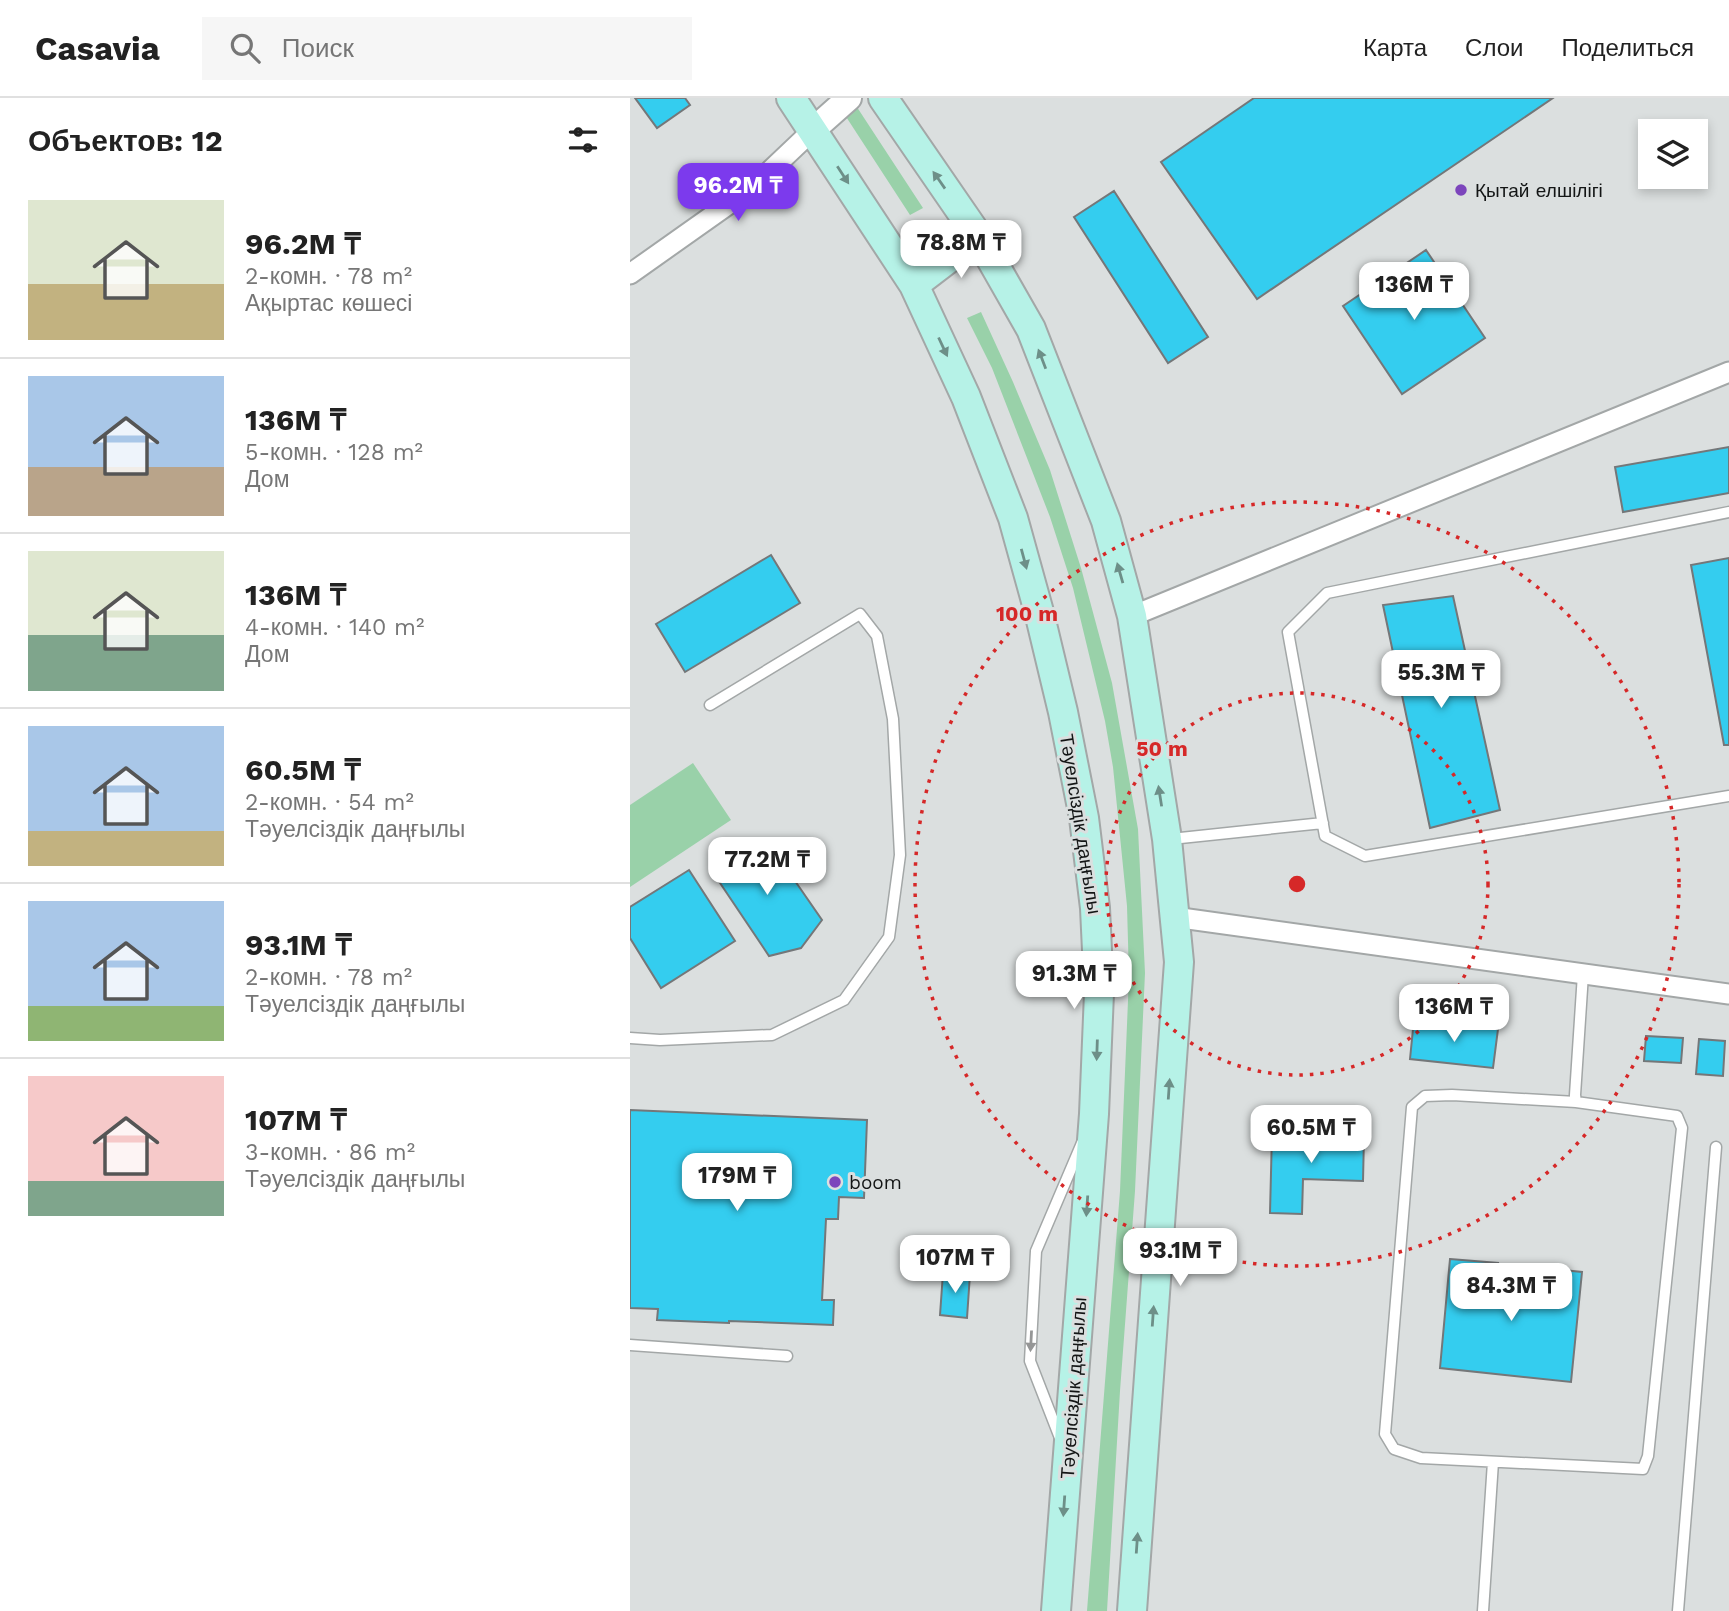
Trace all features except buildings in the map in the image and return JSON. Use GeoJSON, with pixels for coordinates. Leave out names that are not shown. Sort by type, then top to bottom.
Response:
{"type":"FeatureCollection","features":[{"type":"Feature","properties":{"kind":"main road","name":"Тәуелсіздік даңғылы"},"geometry":{"type":"LineString","coordinates":[[791,98],[914,285],[966,397],[1013,518],[1063,712],[1084,818],[1096,908],[1099,993],[1094,1114],[1056,1611]]}},
{"type":"Feature","properties":{"kind":"main road"},"geometry":{"type":"LineString","coordinates":[[883,98],[978,236],[1031,329],[1106,521],[1132,616],[1167,839],[1178,962],[1132,1611]]}},
{"type":"Feature","properties":{"kind":"main road"},"geometry":{"type":"LineString","coordinates":[[914,285],[978,236]]}},
{"type":"Feature","properties":{"kind":"street"},"geometry":{"type":"LineString","coordinates":[[630,274],[753,187],[849,98]]}},
{"type":"Feature","properties":{"kind":"street"},"geometry":{"type":"LineString","coordinates":[[1132,616],[1729,372]]}},
{"type":"Feature","properties":{"kind":"street"},"geometry":{"type":"LineString","coordinates":[[1174,917],[1729,994]]}},
{"type":"Feature","properties":{"kind":"lane"},"geometry":{"type":"LineString","coordinates":[[1729,512],[1327,593],[1288,632],[1325,836],[1365,856],[1729,796]]}},
{"type":"Feature","properties":{"kind":"lane"},"geometry":{"type":"LineString","coordinates":[[630,1038],[660,1040],[772,1035],[844,1000],[889,937],[900,855],[893,719],[877,636],[860,614],[710,705]]}},
{"type":"Feature","properties":{"kind":"lane"},"geometry":{"type":"LineString","coordinates":[[1167,839],[1323,823]]}},
{"type":"Feature","properties":{"kind":"lane"},"geometry":{"type":"LineString","coordinates":[[1576,1102],[1583,974]]}},
{"type":"Feature","properties":{"kind":"lane"},"geometry":{"type":"LineString","coordinates":[[1452,1095],[1576,1102],[1677,1116],[1682,1128],[1648,1456],[1643,1469],[1421,1458],[1394,1449],[1385,1434],[1412,1107],[1425,1096],[1452,1095]]}},
{"type":"Feature","properties":{"kind":"lane"},"geometry":{"type":"LineString","coordinates":[[1068,1458],[1030,1361],[1036,1251],[1094,1114]]}},
{"type":"Feature","properties":{"kind":"lane"},"geometry":{"type":"LineString","coordinates":[[1678,1611],[1716,1147]]}},
{"type":"Feature","properties":{"kind":"lane"},"geometry":{"type":"LineString","coordinates":[[630,1345],[787,1356]]}},
{"type":"Feature","properties":{"kind":"lane"},"geometry":{"type":"LineString","coordinates":[[1483,1611],[1493,1462]]}},
{"type":"Feature","properties":{"kind":"green space"},"geometry":{"type":"Polygon","coordinates":[[[851,98],[923,208],[910,215],[841,109],[851,98]]]}},
{"type":"Feature","properties":{"kind":"green space"},"geometry":{"type":"Polygon","coordinates":[[[981,312],[1050,470],[1081,568],[1112,683],[1138,829],[1145,973],[1135,1191],[1107,1611],[1087,1611],[1120,1191],[1129,977],[1127,906],[1113,767],[1105,721],[1073,588],[1050,517],[992,368],[967,318],[981,312]]]}},
{"type":"Feature","properties":{"kind":"green space"},"geometry":{"type":"Polygon","coordinates":[[[693,763],[731,820],[630,887],[630,805],[693,763]]]}},
{"type":"Feature","properties":{"kind":"place","name":"Қытай елшілігі"},"geometry":{"type":"Point","coordinates":[1461,190]}},
{"type":"Feature","properties":{"kind":"place","name":"boom"},"geometry":{"type":"Point","coordinates":[835,1182]}}]}
